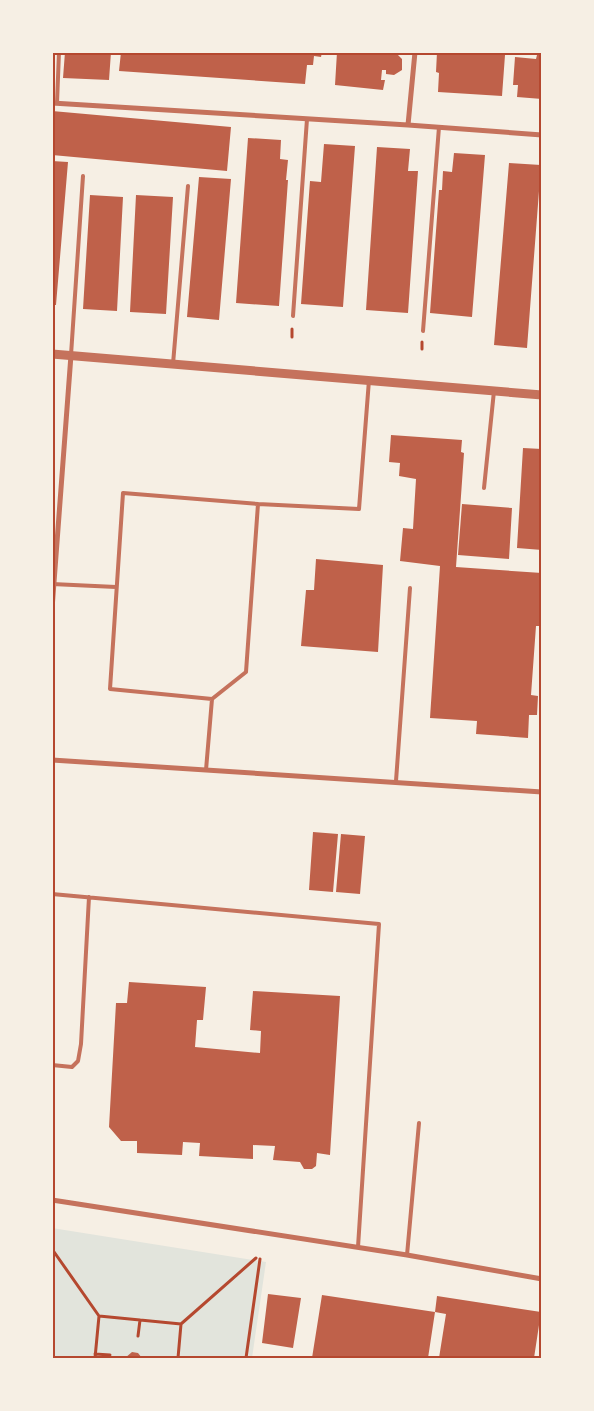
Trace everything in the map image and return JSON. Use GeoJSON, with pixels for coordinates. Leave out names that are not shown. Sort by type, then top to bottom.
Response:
{"type":"FeatureCollection","features":[{"type":"Feature","properties":{"kind":"street"},"geometry":{"type":"LineString","coordinates":[[408,125],[415,52]]}},
{"type":"Feature","properties":{"kind":"street"},"geometry":{"type":"LineString","coordinates":[[55,103],[542,135]]}},
{"type":"Feature","properties":{"kind":"street"},"geometry":{"type":"LineString","coordinates":[[52,354],[542,395]]}},
{"type":"Feature","properties":{"kind":"street"},"geometry":{"type":"LineString","coordinates":[[52,609],[70,355]]}},
{"type":"Feature","properties":{"kind":"street"},"geometry":{"type":"LineString","coordinates":[[52,760],[542,792]]}},
{"type":"Feature","properties":{"kind":"street"},"geometry":{"type":"LineString","coordinates":[[52,1200],[358,1247],[542,1279]]}},
{"type":"Feature","properties":{"kind":"lane"},"geometry":{"type":"LineString","coordinates":[[55,103],[60,52]]}},
{"type":"Feature","properties":{"kind":"lane"},"geometry":{"type":"LineString","coordinates":[[293,316],[307,119]]}},
{"type":"Feature","properties":{"kind":"lane"},"geometry":{"type":"LineString","coordinates":[[423,331],[439,127]]}},
{"type":"Feature","properties":{"kind":"lane"},"geometry":{"type":"LineString","coordinates":[[70,355],[83,176]]}},
{"type":"Feature","properties":{"kind":"lane"},"geometry":{"type":"LineString","coordinates":[[173,364],[188,186]]}},
{"type":"Feature","properties":{"kind":"lane"},"geometry":{"type":"LineString","coordinates":[[258,504],[246,672],[212,699],[110,689],[123,493],[258,504],[359,509],[369,380]]}},
{"type":"Feature","properties":{"kind":"lane"},"geometry":{"type":"LineString","coordinates":[[484,488],[494,390]]}},
{"type":"Feature","properties":{"kind":"lane"},"geometry":{"type":"LineString","coordinates":[[53,584],[116,586]]}},
{"type":"Feature","properties":{"kind":"lane"},"geometry":{"type":"LineString","coordinates":[[396,782],[410,588]]}},
{"type":"Feature","properties":{"kind":"lane"},"geometry":{"type":"LineString","coordinates":[[206,770],[212,699]]}},
{"type":"Feature","properties":{"kind":"lane"},"geometry":{"type":"LineString","coordinates":[[52,894],[378,924],[358,1247]]}},
{"type":"Feature","properties":{"kind":"lane"},"geometry":{"type":"LineString","coordinates":[[52,1065],[72,1067],[78,1061],[80,1052],[89,897]]}},
{"type":"Feature","properties":{"kind":"lane"},"geometry":{"type":"LineString","coordinates":[[407,1255],[419,1123]]}},
{"type":"Feature","properties":{"kind":"path"},"geometry":{"type":"LineString","coordinates":[[52,1248],[99,1316],[95,1356],[110,1355]]}},
{"type":"Feature","properties":{"kind":"path"},"geometry":{"type":"LineString","coordinates":[[178,1358],[181,1324],[258,1259],[246,1358]]}},
{"type":"Feature","properties":{"kind":"path"},"geometry":{"type":"LineString","coordinates":[[99,1316],[181,1324]]}},
{"type":"Feature","properties":{"kind":"path"},"geometry":{"type":"LineString","coordinates":[[138,1336],[140,1320]]}},
{"type":"Feature","properties":{"kind":"shaded area"},"geometry":{"type":"Polygon","coordinates":[[[52,1228],[266,1262],[252,1358],[53,1358],[52,1228]]]}},
{"type":"Feature","properties":{"kind":"building"},"geometry":{"type":"Polygon","coordinates":[[[65,52],[111,52],[109,80],[63,78],[65,52]]]}},
{"type":"Feature","properties":{"kind":"building"},"geometry":{"type":"Polygon","coordinates":[[[121,52],[322,52],[321,57],[314,56],[313,65],[307,65],[305,84],[119,71],[121,52]]]}},
{"type":"Feature","properties":{"kind":"building"},"geometry":{"type":"Polygon","coordinates":[[[337,52],[395,52],[402,59],[402,70],[394,75],[386,74],[386,70],[382,70],[381,80],[385,80],[383,90],[335,85],[337,52]]]}},
{"type":"Feature","properties":{"kind":"building"},"geometry":{"type":"Polygon","coordinates":[[[437,52],[491,52],[505,55],[502,96],[438,92],[437,52]]]}},
{"type":"Feature","properties":{"kind":"building"},"geometry":{"type":"Polygon","coordinates":[[[537,55],[542,55],[542,99],[517,97],[518,85],[513,85],[515,57],[536,59],[537,55]]]}},
{"type":"Feature","properties":{"kind":"building"},"geometry":{"type":"Polygon","coordinates":[[[52,111],[231,127],[227,171],[52,155],[52,111]]]}},
{"type":"Feature","properties":{"kind":"building"},"geometry":{"type":"Polygon","coordinates":[[[248,138],[281,140],[280,159],[288,160],[279,306],[236,303],[248,138]]]}},
{"type":"Feature","properties":{"kind":"building"},"geometry":{"type":"Polygon","coordinates":[[[324,144],[355,146],[343,307],[301,304],[310,181],[321,182],[324,144]]]}},
{"type":"Feature","properties":{"kind":"building"},"geometry":{"type":"Polygon","coordinates":[[[377,147],[410,149],[408,171],[418,171],[408,313],[366,310],[377,147]]]}},
{"type":"Feature","properties":{"kind":"building"},"geometry":{"type":"Polygon","coordinates":[[[454,153],[485,155],[472,317],[430,313],[439,190],[442,190],[443,171],[452,172],[454,153]]]}},
{"type":"Feature","properties":{"kind":"building"},"geometry":{"type":"Polygon","coordinates":[[[52,161],[68,162],[56,305],[52,305],[52,161]]]}},
{"type":"Feature","properties":{"kind":"building"},"geometry":{"type":"Polygon","coordinates":[[[509,163],[541,165],[527,348],[494,345],[509,163]]]}},
{"type":"Feature","properties":{"kind":"building"},"geometry":{"type":"Polygon","coordinates":[[[199,177],[231,179],[219,320],[187,317],[199,177]]]}},
{"type":"Feature","properties":{"kind":"building"},"geometry":{"type":"Polygon","coordinates":[[[90,195],[123,197],[117,311],[83,309],[90,195]]]}},
{"type":"Feature","properties":{"kind":"building"},"geometry":{"type":"Polygon","coordinates":[[[136,195],[173,197],[166,314],[130,312],[136,195]]]}},
{"type":"Feature","properties":{"kind":"building"},"geometry":{"type":"Polygon","coordinates":[[[391,435],[462,440],[461,452],[464,453],[456,567],[542,573],[542,626],[536,626],[531,695],[538,696],[537,715],[529,715],[528,738],[476,734],[477,721],[430,718],[440,566],[400,561],[403,528],[413,529],[416,479],[399,476],[400,463],[389,462],[391,435]]]}},
{"type":"Feature","properties":{"kind":"building"},"geometry":{"type":"Polygon","coordinates":[[[523,448],[542,449],[542,550],[517,548],[523,448]]]}},
{"type":"Feature","properties":{"kind":"building"},"geometry":{"type":"Polygon","coordinates":[[[462,504],[512,508],[509,559],[458,555],[462,504]]]}},
{"type":"Feature","properties":{"kind":"building"},"geometry":{"type":"Polygon","coordinates":[[[316,559],[383,565],[378,652],[301,646],[306,590],[314,590],[316,559]]]}},
{"type":"Feature","properties":{"kind":"building"},"geometry":{"type":"Polygon","coordinates":[[[313,832],[338,834],[333,892],[309,890],[313,832]]]}},
{"type":"Feature","properties":{"kind":"building"},"geometry":{"type":"Polygon","coordinates":[[[341,834],[365,836],[360,894],[336,892],[341,834]]]}},
{"type":"Feature","properties":{"kind":"building"},"geometry":{"type":"Polygon","coordinates":[[[129,982],[206,987],[203,1020],[197,1020],[195,1047],[260,1053],[261,1031],[250,1030],[253,991],[340,996],[330,1155],[317,1153],[316,1166],[312,1169],[304,1169],[300,1162],[273,1160],[275,1146],[253,1145],[253,1159],[199,1156],[200,1143],[183,1142],[182,1155],[137,1153],[137,1141],[121,1141],[109,1127],[116,1003],[127,1003],[129,982]]]}},
{"type":"Feature","properties":{"kind":"building"},"geometry":{"type":"Polygon","coordinates":[[[268,1294],[301,1298],[293,1348],[262,1343],[268,1294]]]}},
{"type":"Feature","properties":{"kind":"building"},"geometry":{"type":"Polygon","coordinates":[[[322,1295],[435,1312],[428,1358],[312,1358],[322,1295]]]}},
{"type":"Feature","properties":{"kind":"building"},"geometry":{"type":"Polygon","coordinates":[[[437,1296],[541,1312],[534,1358],[439,1358],[446,1314],[435,1312],[437,1296]]]}},
{"type":"Feature","properties":{"kind":"building"},"geometry":{"type":"Polygon","coordinates":[[[132,1352],[138,1353],[142,1358],[125,1358],[132,1352]]]}}]}
